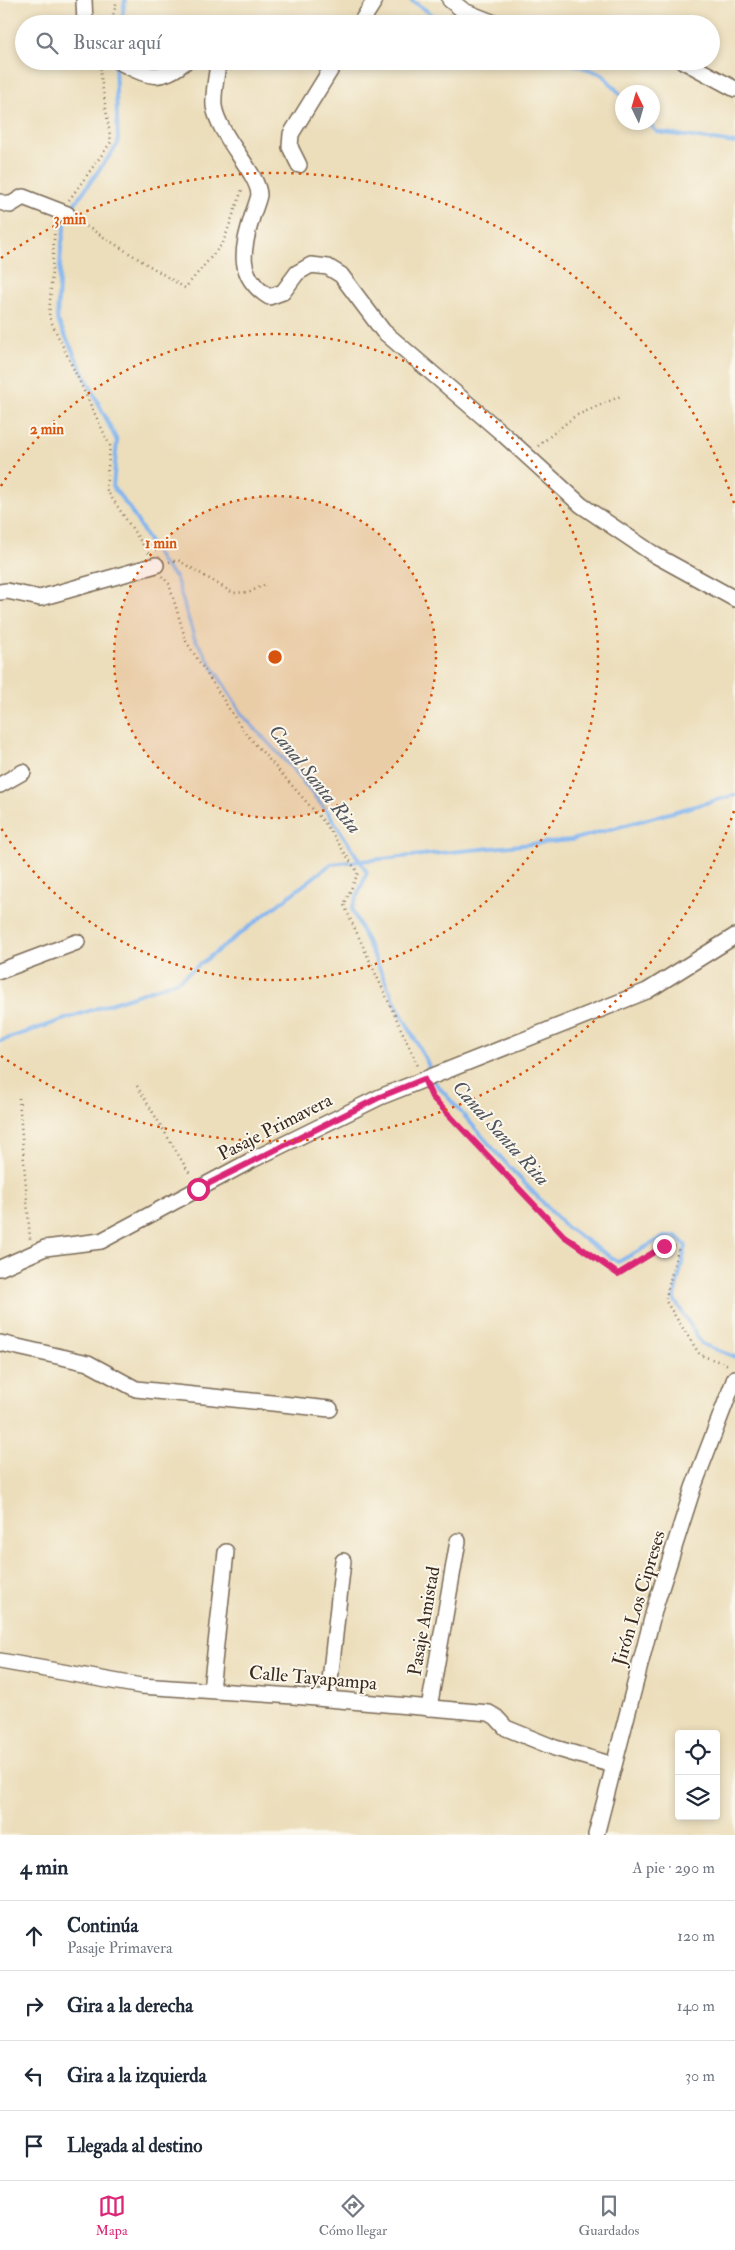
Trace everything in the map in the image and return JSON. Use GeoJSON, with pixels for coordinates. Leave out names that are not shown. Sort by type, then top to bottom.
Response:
{"type":"FeatureCollection","features":[{"type":"Feature","properties":{"kind":"street"},"geometry":{"type":"LineString","coordinates":[[84,0],[85,15]]}},
{"type":"Feature","properties":{"kind":"street"},"geometry":{"type":"LineString","coordinates":[[366,15],[375,0]]}},
{"type":"Feature","properties":{"kind":"street"},"geometry":{"type":"LineString","coordinates":[[450,0],[472,6],[484,15]]}},
{"type":"Feature","properties":{"kind":"street"},"geometry":{"type":"LineString","coordinates":[[136,70],[144,74],[162,77],[176,70]]}},
{"type":"Feature","properties":{"kind":"street"},"geometry":{"type":"LineString","coordinates":[[217,70],[214,107],[224,131],[254,179],[258,195],[242,251],[246,272],[257,289],[269,297],[282,292],[297,273],[311,265],[328,267],[341,275],[382,331],[590,510],[655,554],[735,599]]}},
{"type":"Feature","properties":{"kind":"street"},"geometry":{"type":"LineString","coordinates":[[299,165],[290,147],[291,134],[330,70]]}},
{"type":"Feature","properties":{"kind":"street"},"geometry":{"type":"LineString","coordinates":[[700,70],[735,89]]}},
{"type":"Feature","properties":{"kind":"street"},"geometry":{"type":"LineString","coordinates":[[0,202],[10,205],[23,197],[64,213]]}},
{"type":"Feature","properties":{"kind":"street"},"geometry":{"type":"LineString","coordinates":[[0,592],[7,591],[40,598],[156,565]]}},
{"type":"Feature","properties":{"kind":"street"},"geometry":{"type":"LineString","coordinates":[[0,785],[23,772]]}},
{"type":"Feature","properties":{"kind":"street","name":"Pasaje Primavera"},"geometry":{"type":"LineString","coordinates":[[0,1268],[45,1248],[101,1241],[198,1189],[372,1101],[647,991],[735,936]]}},
{"type":"Feature","properties":{"kind":"street"},"geometry":{"type":"LineString","coordinates":[[0,971],[77,942]]}},
{"type":"Feature","properties":{"kind":"street"},"geometry":{"type":"LineString","coordinates":[[0,1343],[88,1363],[136,1389],[330,1409]]}},
{"type":"Feature","properties":{"kind":"street","name":"Jirón Los Cipreses"},"geometry":{"type":"LineString","coordinates":[[596,1835],[655,1607],[694,1488],[735,1378]]}},
{"type":"Feature","properties":{"kind":"street","name":"Pasaje Amistad"},"geometry":{"type":"LineString","coordinates":[[429,1708],[458,1541]]}},
{"type":"Feature","properties":{"kind":"street"},"geometry":{"type":"LineString","coordinates":[[211,1690],[226,1552]]}},
{"type":"Feature","properties":{"kind":"street"},"geometry":{"type":"LineString","coordinates":[[328,1698],[343,1561]]}},
{"type":"Feature","properties":{"kind":"street","name":"Calle Tayapampa"},"geometry":{"type":"LineString","coordinates":[[0,1661],[141,1686],[328,1698],[489,1713],[496,1716],[506,1728],[555,1748],[613,1765]]}},
{"type":"Feature","properties":{"kind":"path"},"geometry":{"type":"LineString","coordinates":[[113,15],[117,0]]}},
{"type":"Feature","properties":{"kind":"path"},"geometry":{"type":"LineString","coordinates":[[100,70],[111,142],[64,213],[55,219],[49,317],[110,446],[106,489],[169,584],[186,641],[242,729],[325,823],[358,872],[344,905],[427,1078],[432,1097],[564,1236],[618,1274],[672,1243],[678,1250],[664,1300],[700,1355],[735,1367]]}},
{"type":"Feature","properties":{"kind":"path"},"geometry":{"type":"LineString","coordinates":[[64,213],[185,288],[222,243],[248,172]]}},
{"type":"Feature","properties":{"kind":"path"},"geometry":{"type":"LineString","coordinates":[[527,455],[575,416],[623,395]]}},
{"type":"Feature","properties":{"kind":"path"},"geometry":{"type":"LineString","coordinates":[[156,565],[178,560],[233,594],[250,592],[264,584]]}},
{"type":"Feature","properties":{"kind":"path"},"geometry":{"type":"LineString","coordinates":[[137,1086],[198,1189]]}},
{"type":"Feature","properties":{"kind":"path"},"geometry":{"type":"LineString","coordinates":[[19,1098],[31,1253]]}},
{"type":"Feature","properties":{"kind":"waterway","name":"Canal Santa Rita"},"geometry":{"type":"LineString","coordinates":[[122,15],[125,0]]}},
{"type":"Feature","properties":{"kind":"waterway"},"geometry":{"type":"LineString","coordinates":[[411,0],[433,15]]}},
{"type":"Feature","properties":{"kind":"waterway","name":"Canal Santa Rita"},"geometry":{"type":"LineString","coordinates":[[115,70],[118,144],[67,214],[61,248],[57,319],[117,441],[113,487],[130,509],[162,563],[176,578],[194,637],[244,717],[291,767],[330,815],[367,872],[352,909],[394,1000],[428,1064],[430,1073]]}},
{"type":"Feature","properties":{"kind":"waterway"},"geometry":{"type":"LineString","coordinates":[[590,70],[602,74],[615,88]]}},
{"type":"Feature","properties":{"kind":"waterway"},"geometry":{"type":"LineString","coordinates":[[655,130],[657,132],[735,143]]}},
{"type":"Feature","properties":{"kind":"waterway"},"geometry":{"type":"LineString","coordinates":[[0,1041],[178,981],[331,864],[571,840],[735,795]]}},
{"type":"Feature","properties":{"kind":"waterway","name":"Canal Santa Rita"},"geometry":{"type":"LineString","coordinates":[[432,1079],[512,1170],[566,1227],[618,1262],[664,1237],[676,1236],[686,1246],[674,1299],[702,1344],[735,1357]]}},
{"type":"Feature","properties":{"kind":"route"},"geometry":{"type":"LineString","coordinates":[[198,1189],[252,1160],[380,1097],[424,1079],[432,1097],[564,1236],[618,1274],[664,1246]]}}]}
